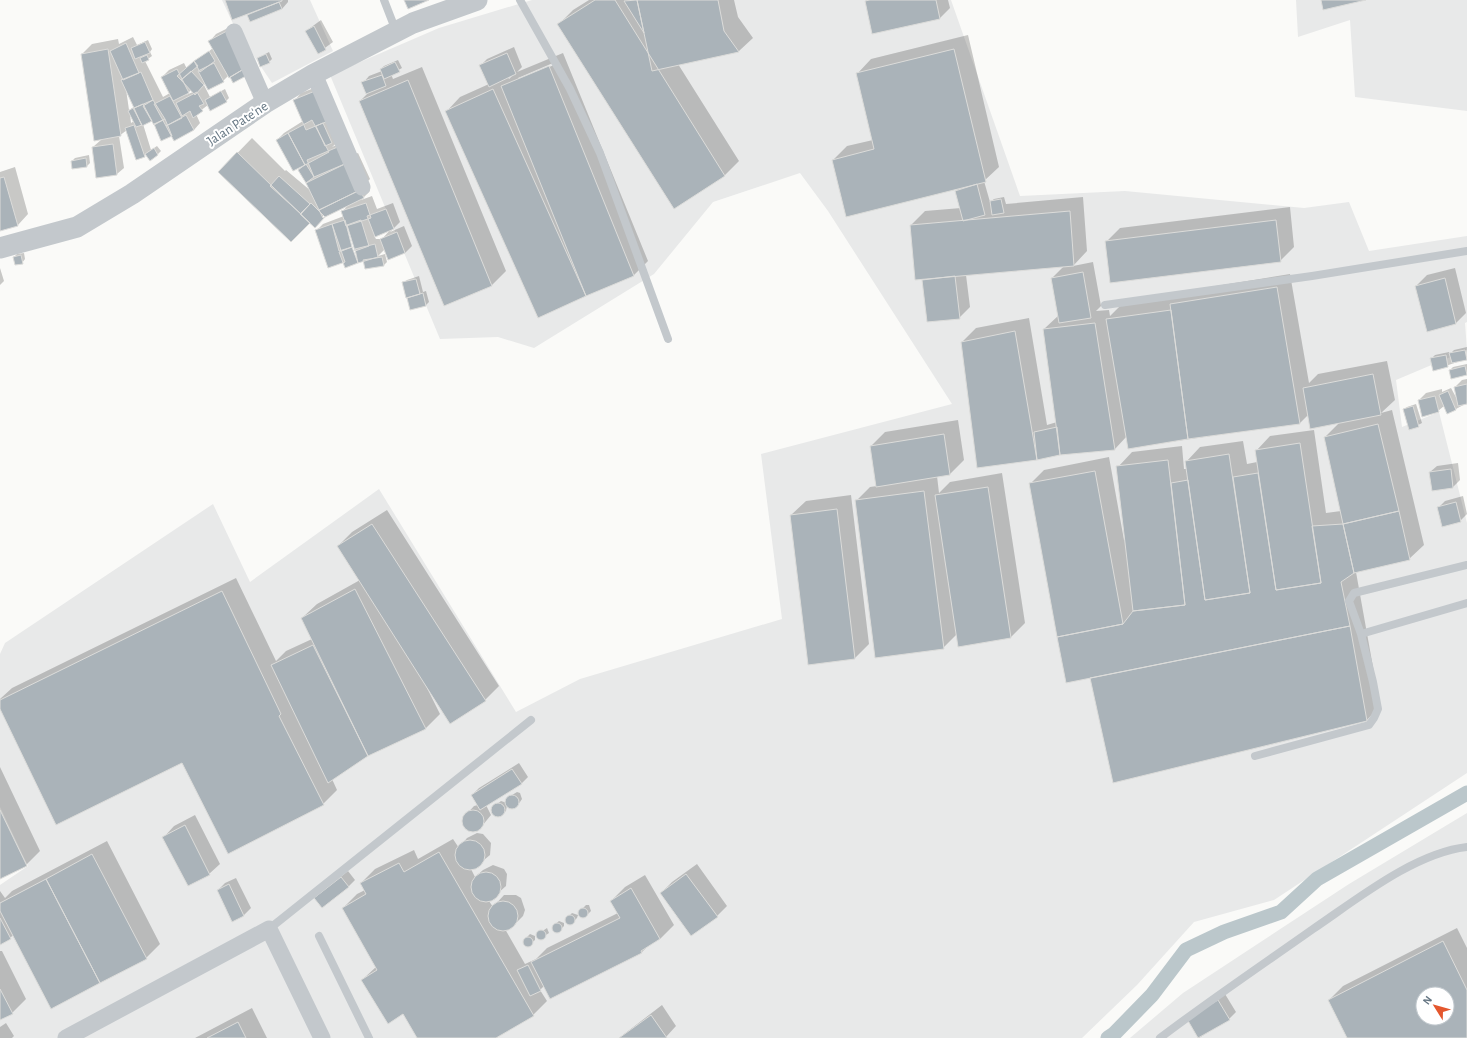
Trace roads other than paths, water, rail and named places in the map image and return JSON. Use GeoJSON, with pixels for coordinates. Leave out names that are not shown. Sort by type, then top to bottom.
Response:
{"type":"FeatureCollection","features":[{"type":"Feature","properties":{"kind":"street","name":"Jalan Pate'ne"},"geometry":{"type":"LineString","coordinates":[[0,248],[76,226],[132,194],[265,103],[314,74],[418,21],[477,0]]}},
{"type":"Feature","properties":{"kind":"street"},"geometry":{"type":"LineString","coordinates":[[234,32],[265,103]]}},
{"type":"Feature","properties":{"kind":"street"},"geometry":{"type":"LineString","coordinates":[[314,74],[362,187]]}},
{"type":"Feature","properties":{"kind":"street"},"geometry":{"type":"LineString","coordinates":[[66,1038],[269,929],[322,1038]]}},
{"type":"Feature","properties":{"kind":"lane"},"geometry":{"type":"LineString","coordinates":[[384,0],[397,31]]}},
{"type":"Feature","properties":{"kind":"lane"},"geometry":{"type":"LineString","coordinates":[[520,0],[570,89],[600,153],[668,339]]}},
{"type":"Feature","properties":{"kind":"lane"},"geometry":{"type":"LineString","coordinates":[[1105,305],[1312,276],[1467,251]]}},
{"type":"Feature","properties":{"kind":"lane"},"geometry":{"type":"LineString","coordinates":[[1255,756],[1369,725],[1374,718],[1378,709],[1374,682],[1361,634],[1349,601],[1354,593],[1467,565]]}},
{"type":"Feature","properties":{"kind":"lane"},"geometry":{"type":"LineString","coordinates":[[1361,634],[1467,603]]}},
{"type":"Feature","properties":{"kind":"lane"},"geometry":{"type":"LineString","coordinates":[[269,929],[531,720]]}},
{"type":"Feature","properties":{"kind":"lane"},"geometry":{"type":"LineString","coordinates":[[1160,1038],[1224,990],[1392,876],[1439,854],[1467,847]]}},
{"type":"Feature","properties":{"kind":"lane"},"geometry":{"type":"LineString","coordinates":[[319,936],[369,1038]]}},
{"type":"Feature","properties":{"kind":"waterway"},"geometry":{"type":"LineString","coordinates":[[1108,1038],[1114,1034],[1152,995],[1186,950],[1224,932],[1281,912],[1317,879],[1467,793]]}}]}
